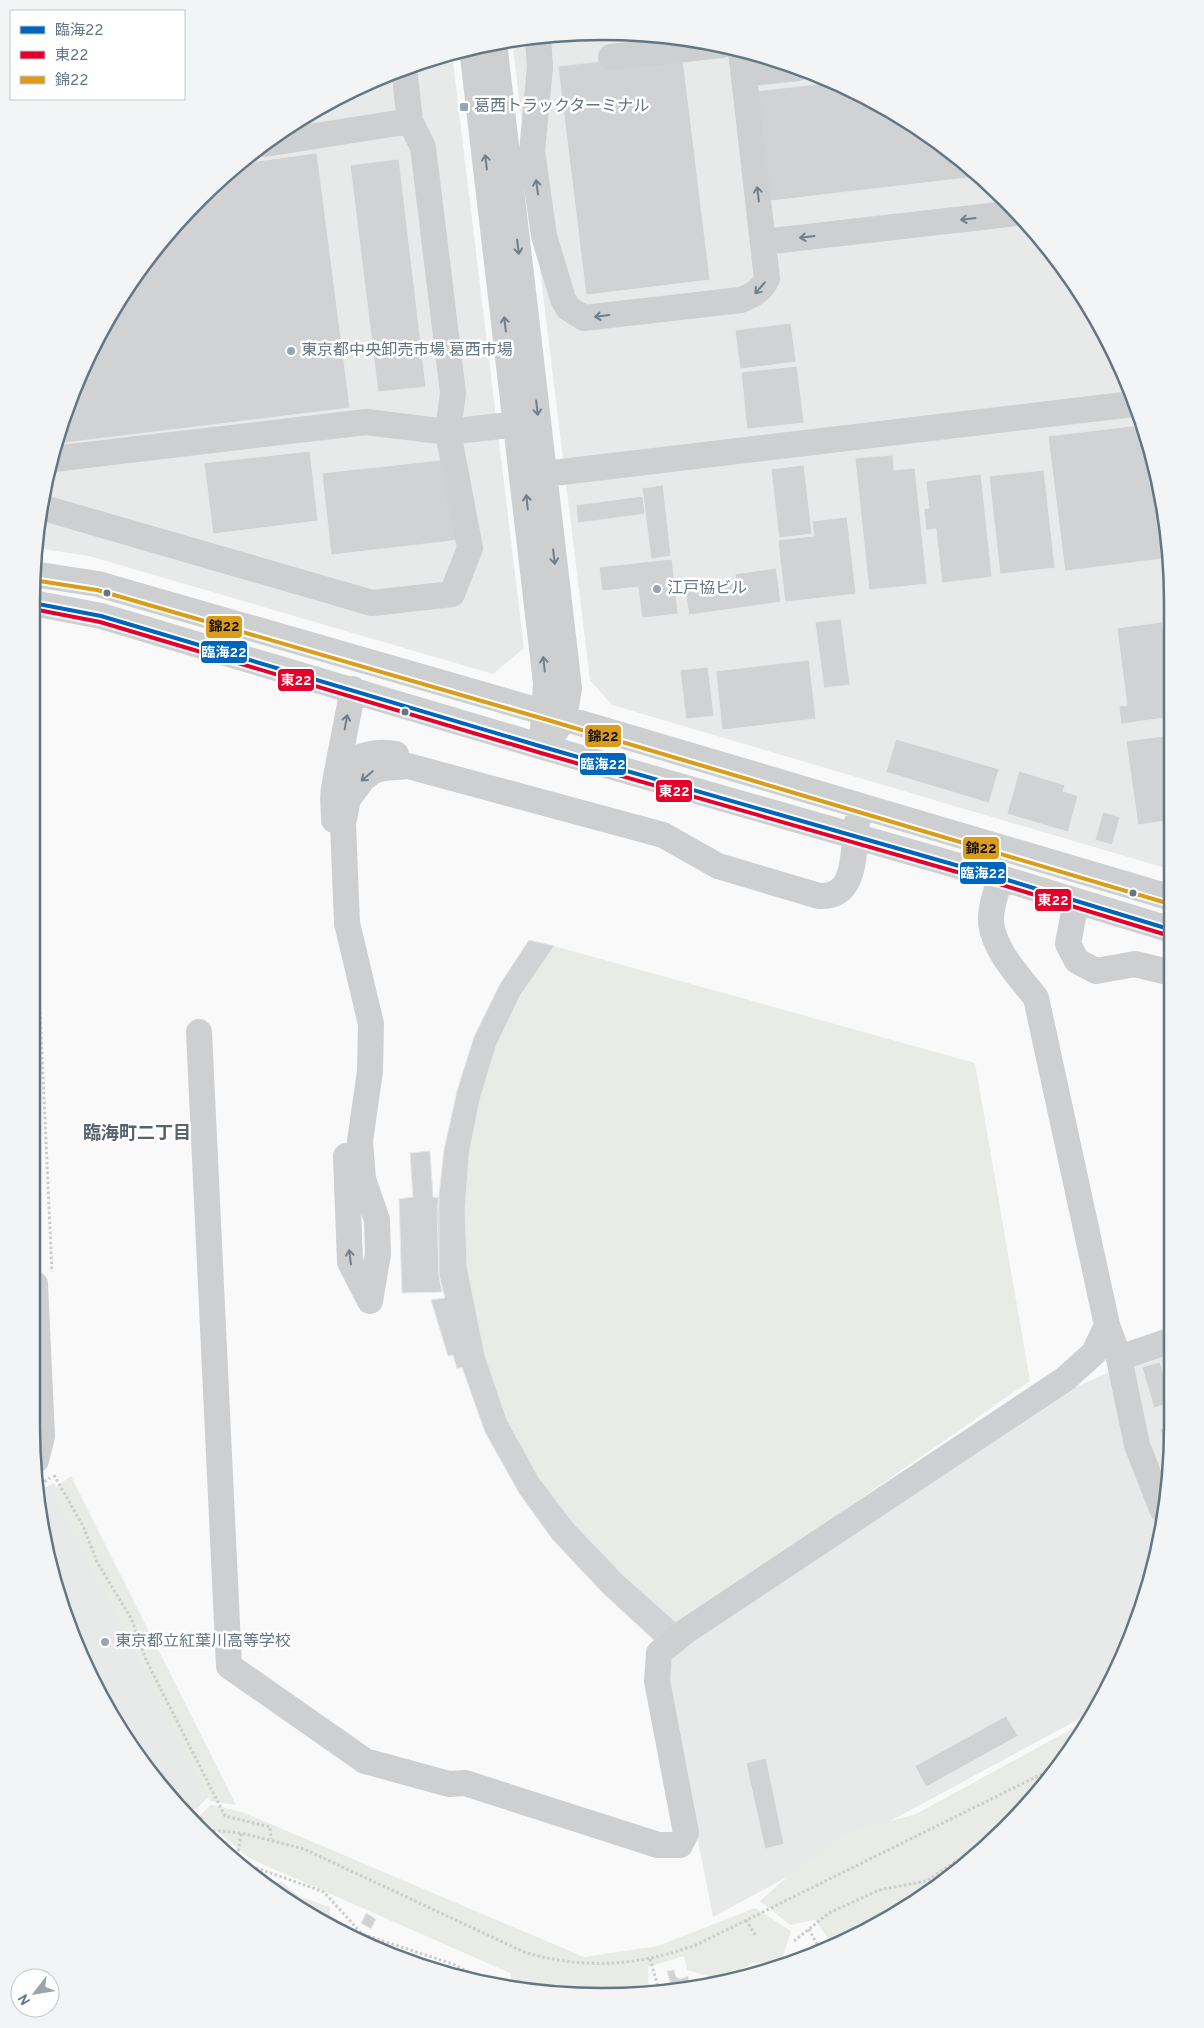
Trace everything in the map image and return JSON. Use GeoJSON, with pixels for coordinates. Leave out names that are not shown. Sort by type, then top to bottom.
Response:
{"type":"FeatureCollection","features":[{"type":"Feature","properties":{"kind":"street"},"geometry":{"type":"LineString","coordinates":[[538,44],[540,68],[532,150],[544,236],[563,299],[568,308],[584,318],[741,300],[754,295],[763,287],[767,279],[764,242],[743,63],[767,65]]}},
{"type":"Feature","properties":{"kind":"street"},"geometry":{"type":"LineString","coordinates":[[611,57],[694,48]]}},
{"type":"Feature","properties":{"kind":"street"},"geometry":{"type":"LineString","coordinates":[[495,51],[534,476],[546,683],[554,716],[543,747]]}},
{"type":"Feature","properties":{"kind":"street"},"geometry":{"type":"LineString","coordinates":[[473,55],[518,424],[534,476]]}},
{"type":"Feature","properties":{"kind":"street"},"geometry":{"type":"LineString","coordinates":[[48,509],[372,603],[452,594],[470,548],[448,432],[453,393],[423,147],[410,120],[405,76]]}},
{"type":"Feature","properties":{"kind":"street"},"geometry":{"type":"LineString","coordinates":[[281,141],[410,120]]}},
{"type":"Feature","properties":{"kind":"street"},"geometry":{"type":"LineString","coordinates":[[764,242],[1008,214]]}},
{"type":"Feature","properties":{"kind":"street"},"geometry":{"type":"LineString","coordinates":[[534,476],[1128,405]]}},
{"type":"Feature","properties":{"kind":"street"},"geometry":{"type":"LineString","coordinates":[[59,458],[366,422],[448,432],[518,424]]}},
{"type":"Feature","properties":{"kind":"street"},"geometry":{"type":"LineString","coordinates":[[41,575],[98,584],[1164,896]]}},
{"type":"Feature","properties":{"kind":"street"},"geometry":{"type":"LineString","coordinates":[[40,604],[101,616],[854,838],[1001,878],[1164,928]]}},
{"type":"Feature","properties":{"kind":"street"},"geometry":{"type":"LineString","coordinates":[[353,689],[334,787],[337,923],[355,998],[358,1041],[357,1077],[346,1147],[350,1262],[370,1301],[378,1254],[377,1220],[363,1179],[360,1141],[370,1071],[371,1024],[347,923],[343,824],[348,799],[363,779],[373,771],[408,766],[663,834],[718,866],[819,896],[833,895],[845,885],[855,857],[854,838],[860,806]]}},
{"type":"Feature","properties":{"kind":"street"},"geometry":{"type":"LineString","coordinates":[[334,787],[338,776],[351,761],[372,753],[386,752],[662,825],[740,858],[823,884],[836,881],[845,854],[854,838]]}},
{"type":"Feature","properties":{"kind":"street"},"geometry":{"type":"LineString","coordinates":[[1001,878],[994,898],[991,923],[1003,956],[1036,998],[1107,1325],[1118,1358],[1137,1445],[1159,1501]]}},
{"type":"Feature","properties":{"kind":"street"},"geometry":{"type":"LineString","coordinates":[[1076,901],[1068,944],[1077,961],[1096,971],[1135,964],[1164,971]]}},
{"type":"Feature","properties":{"kind":"street"},"geometry":{"type":"LineString","coordinates":[[199,1032],[229,1666],[365,1761],[449,1784],[465,1783],[658,1845],[680,1845],[686,1833],[657,1681],[659,1653],[686,1631],[1065,1379],[1094,1353],[1107,1325]]}},
{"type":"Feature","properties":{"kind":"street"},"geometry":{"type":"LineString","coordinates":[[44,1281],[42,1436],[49,1467]]}},
{"type":"Feature","properties":{"kind":"street"},"geometry":{"type":"LineString","coordinates":[[1118,1358],[1164,1343]]}},
{"type":"Feature","properties":{"kind":"path"},"geometry":{"type":"LineString","coordinates":[[40,1121],[44,1281]]}},
{"type":"Feature","properties":{"kind":"path"},"geometry":{"type":"LineString","coordinates":[[49,1467],[84,1528],[97,1562],[132,1620],[146,1660],[225,1816],[270,1828],[271,1839]]}},
{"type":"Feature","properties":{"kind":"path"},"geometry":{"type":"LineString","coordinates":[[211,1829],[271,1839],[304,1849],[524,1952],[552,1960],[582,1964],[664,1957],[696,1945],[1044,1773]]}},
{"type":"Feature","properties":{"kind":"path"},"geometry":{"type":"LineString","coordinates":[[238,1854],[241,1833]]}},
{"type":"Feature","properties":{"kind":"path"},"geometry":{"type":"LineString","coordinates":[[794,1941],[829,1914],[879,1890],[926,1881],[964,1856]]}},
{"type":"Feature","properties":{"kind":"path"},"geometry":{"type":"LineString","coordinates":[[254,1867],[324,1892],[362,1934]]}},
{"type":"Feature","properties":{"kind":"path"},"geometry":{"type":"LineString","coordinates":[[746,1920],[756,1936]]}},
{"type":"Feature","properties":{"kind":"path"},"geometry":{"type":"LineString","coordinates":[[809,1929],[817,1945]]}},
{"type":"Feature","properties":{"kind":"path"},"geometry":{"type":"LineString","coordinates":[[362,1934],[453,1964],[467,1971]]}},
{"type":"Feature","properties":{"kind":"path"},"geometry":{"type":"LineString","coordinates":[[650,1959],[658,1985]]}},
{"type":"Feature","properties":{"kind":"shaded area"},"geometry":{"type":"Polygon","coordinates":[[[565,41],[639,41],[712,51],[747,59],[817,83],[883,115],[944,156],[973,179],[1025,231],[1048,260],[1089,321],[1106,353],[1134,421],[1145,457],[1159,529],[1163,565],[1164,602],[1164,868],[612,705],[590,680],[513,48],[565,41]]]}},
{"type":"Feature","properties":{"kind":"shaded area","name":"東京都中央卸売市場 葛西市場"},"geometry":{"type":"Polygon","coordinates":[[[453,60],[524,648],[493,674],[89,556],[43,549],[51,492],[70,421],[98,353],[115,321],[156,260],[179,231],[231,179],[290,135],[321,115],[353,98],[421,70],[453,60]]]}},
{"type":"Feature","properties":{"kind":"shaded area"},"geometry":{"type":"Polygon","coordinates":[[[554,946],[975,1063],[1030,1381],[679,1625],[622,1574],[586,1537],[553,1498],[526,1456],[506,1420],[497,1396],[483,1348],[469,1281],[464,1212],[468,1155],[479,1099],[496,1046],[508,1020],[554,946]]]}},
{"type":"Feature","properties":{"kind":"shaded area"},"geometry":{"type":"Polygon","coordinates":[[[1161,1349],[1164,1359],[1163,1463],[1153,1536],[1134,1607],[1106,1675],[1089,1707],[1082,1717],[713,1917],[667,1682],[672,1657],[692,1638],[1040,1403],[1161,1349]]]}},
{"type":"Feature","properties":{"kind":"shaded area"},"geometry":{"type":"Polygon","coordinates":[[[71,1476],[236,1805],[210,1801],[52,1490],[71,1476]]]}},
{"type":"Feature","properties":{"kind":"shaded area","name":"東京都立紅葉川高等学校"},"geometry":{"type":"Polygon","coordinates":[[[54,1483],[81,1530],[210,1795],[196,1809],[191,1809],[179,1797],[156,1768],[115,1707],[98,1675],[70,1607],[59,1571],[51,1536],[44,1488],[54,1483]]]}},
{"type":"Feature","properties":{"kind":"shaded area"},"geometry":{"type":"Polygon","coordinates":[[[1078,1724],[1048,1768],[1025,1797],[973,1849],[944,1872],[883,1913],[829,1940],[815,1920],[790,1925],[760,1901],[787,1877],[848,1833],[916,1814],[1078,1724]]]}},
{"type":"Feature","properties":{"kind":"shaded area"},"geometry":{"type":"Polygon","coordinates":[[[211,1805],[242,1812],[584,1957],[658,1946],[755,1908],[791,1931],[782,1958],[764,1964],[752,1963],[740,1971],[712,1977],[687,1970],[684,1956],[648,1967],[649,1986],[565,1987],[512,1980],[510,1973],[249,1858],[199,1816],[211,1805]]]}},
{"type":"Feature","properties":{"kind":"shaded area"},"geometry":{"type":"Polygon","coordinates":[[[274,1882],[282,1882],[300,1897],[330,1907],[330,1915],[349,1928],[321,1913],[274,1882]]]}},
{"type":"Feature","properties":{"kind":"building"},"geometry":{"type":"Polygon","coordinates":[[[682,52],[710,280],[586,295],[558,66],[682,52]]]}},
{"type":"Feature","properties":{"kind":"building"},"geometry":{"type":"Polygon","coordinates":[[[819,84],[883,115],[944,156],[971,177],[770,201],[757,91],[819,84]]]}},
{"type":"Feature","properties":{"kind":"building"},"geometry":{"type":"Polygon","coordinates":[[[317,153],[350,408],[63,443],[83,387],[98,353],[115,321],[135,290],[179,231],[231,179],[253,162],[317,153]]]}},
{"type":"Feature","properties":{"kind":"building"},"geometry":{"type":"Polygon","coordinates":[[[399,159],[426,387],[378,392],[350,165],[399,159]]]}},
{"type":"Feature","properties":{"kind":"building"},"geometry":{"type":"Polygon","coordinates":[[[791,323],[796,362],[740,369],[735,330],[791,323]]]}},
{"type":"Feature","properties":{"kind":"building"},"geometry":{"type":"Polygon","coordinates":[[[797,366],[804,423],[747,429],[741,372],[797,366]]]}},
{"type":"Feature","properties":{"kind":"building"},"geometry":{"type":"Polygon","coordinates":[[[1135,426],[1153,492],[1162,559],[1065,571],[1048,436],[1135,426]]]}},
{"type":"Feature","properties":{"kind":"building"},"geometry":{"type":"Polygon","coordinates":[[[310,451],[318,521],[213,534],[204,463],[310,451]]]}},
{"type":"Feature","properties":{"kind":"building"},"geometry":{"type":"Polygon","coordinates":[[[893,455],[894,470],[915,468],[927,584],[869,590],[855,458],[893,455]]]}},
{"type":"Feature","properties":{"kind":"building"},"geometry":{"type":"Polygon","coordinates":[[[450,459],[459,540],[331,555],[322,473],[450,459]]]}},
{"type":"Feature","properties":{"kind":"building"},"geometry":{"type":"Polygon","coordinates":[[[804,465],[812,534],[779,538],[771,469],[804,465]]]}},
{"type":"Feature","properties":{"kind":"building"},"geometry":{"type":"Polygon","coordinates":[[[1044,470],[1055,568],[1000,574],[989,476],[1044,470]]]}},
{"type":"Feature","properties":{"kind":"building"},"geometry":{"type":"Polygon","coordinates":[[[981,474],[992,577],[942,583],[936,529],[926,530],[924,509],[929,508],[926,481],[981,474]]]}},
{"type":"Feature","properties":{"kind":"building"},"geometry":{"type":"Polygon","coordinates":[[[663,485],[671,556],[651,559],[642,488],[663,485]]]}},
{"type":"Feature","properties":{"kind":"building"},"geometry":{"type":"Polygon","coordinates":[[[643,496],[645,514],[578,523],[576,505],[643,496]]]}},
{"type":"Feature","properties":{"kind":"building"},"geometry":{"type":"Polygon","coordinates":[[[847,517],[856,594],[785,602],[778,540],[814,536],[812,521],[847,517]]]}},
{"type":"Feature","properties":{"kind":"building","name":"江戸協ビル"},"geometry":{"type":"Polygon","coordinates":[[[672,559],[678,614],[642,618],[638,587],[602,591],[599,567],[672,559]]]}},
{"type":"Feature","properties":{"kind":"building"},"geometry":{"type":"Polygon","coordinates":[[[776,568],[781,602],[689,615],[684,583],[693,582],[694,587],[736,581],[735,574],[776,568]]]}},
{"type":"Feature","properties":{"kind":"building"},"geometry":{"type":"Polygon","coordinates":[[[841,619],[850,685],[824,688],[815,622],[841,619]]]}},
{"type":"Feature","properties":{"kind":"building"},"geometry":{"type":"Polygon","coordinates":[[[1162,622],[1164,636],[1164,718],[1121,724],[1119,706],[1127,705],[1117,628],[1162,622]]]}},
{"type":"Feature","properties":{"kind":"building"},"geometry":{"type":"Polygon","coordinates":[[[809,660],[816,719],[722,730],[716,671],[809,660]]]}},
{"type":"Feature","properties":{"kind":"building"},"geometry":{"type":"Polygon","coordinates":[[[708,667],[714,716],[686,719],[680,670],[708,667]]]}},
{"type":"Feature","properties":{"kind":"building"},"geometry":{"type":"Polygon","coordinates":[[[1164,736],[1164,821],[1138,825],[1126,741],[1164,736]]]}},
{"type":"Feature","properties":{"kind":"building"},"geometry":{"type":"Polygon","coordinates":[[[896,739],[999,769],[989,803],[886,772],[896,739]]]}},
{"type":"Feature","properties":{"kind":"building"},"geometry":{"type":"Polygon","coordinates":[[[1019,771],[1065,785],[1063,791],[1078,796],[1068,832],[1007,814],[1019,771]]]}},
{"type":"Feature","properties":{"kind":"building"},"geometry":{"type":"Polygon","coordinates":[[[1103,812],[1120,817],[1112,845],[1095,840],[1103,812]]]}},
{"type":"Feature","properties":{"kind":"building"},"geometry":{"type":"Polygon","coordinates":[[[529,940],[554,946],[520,996],[496,1046],[480,1099],[469,1154],[465,1210],[467,1267],[485,1356],[507,1420],[539,1478],[574,1524],[623,1575],[679,1625],[656,1642],[603,1593],[553,1540],[519,1493],[485,1432],[462,1367],[457,1369],[453,1355],[448,1356],[431,1300],[445,1298],[439,1275],[437,1213],[444,1150],[457,1091],[474,1037],[500,984],[529,940]]]}},
{"type":"Feature","properties":{"kind":"building"},"geometry":{"type":"Polygon","coordinates":[[[430,1151],[433,1197],[439,1198],[439,1275],[442,1292],[402,1293],[399,1199],[413,1197],[410,1153],[430,1151]]]}},
{"type":"Feature","properties":{"kind":"building"},"geometry":{"type":"Polygon","coordinates":[[[1160,1362],[1164,1375],[1164,1405],[1154,1408],[1142,1367],[1160,1362]]]}},
{"type":"Feature","properties":{"kind":"building"},"geometry":{"type":"Polygon","coordinates":[[[1164,1428],[1164,1441],[1160,1429],[1164,1428]]]}},
{"type":"Feature","properties":{"kind":"building"},"geometry":{"type":"Polygon","coordinates":[[[1006,1716],[1018,1736],[926,1787],[915,1766],[1006,1716]]]}},
{"type":"Feature","properties":{"kind":"building"},"geometry":{"type":"Polygon","coordinates":[[[766,1758],[784,1844],[765,1849],[746,1763],[766,1758]]]}},
{"type":"Feature","properties":{"kind":"building"},"geometry":{"type":"Polygon","coordinates":[[[366,1913],[376,1919],[371,1929],[361,1923],[366,1913]]]}},
{"type":"Feature","properties":{"kind":"building"},"geometry":{"type":"Polygon","coordinates":[[[674,1970],[676,1977],[680,1979],[688,1976],[689,1981],[673,1983],[670,1982],[667,1971],[674,1970]]]}},
{"type":"Feature","properties":{"kind":"transit line","name":"錦22"},"geometry":{"type":"LineString","coordinates":[[41,581],[97,590],[541,718],[1164,902]]}},
{"type":"Feature","properties":{"kind":"transit line","name":"臨海22"},"geometry":{"type":"LineString","coordinates":[[40,604],[101,616],[543,747],[1001,878],[1164,928]]}},
{"type":"Feature","properties":{"kind":"transit line","name":"東22"},"geometry":{"type":"LineString","coordinates":[[40,610],[100,622],[541,753],[999,884],[1164,934]]}},
{"type":"Feature","properties":{"kind":"place","name":"葛西トラックターミナル"},"geometry":{"type":"Point","coordinates":[464,107]}},
{"type":"Feature","properties":{"kind":"place","name":"東京都中央卸売市場 葛西市場"},"geometry":{"type":"Point","coordinates":[291,351]}},
{"type":"Feature","properties":{"kind":"place","name":"江戸協ビル"},"geometry":{"type":"Point","coordinates":[657,589]}},
{"type":"Feature","properties":{"kind":"place","name":"東京都立紅葉川高等学校"},"geometry":{"type":"Point","coordinates":[105,1642]}},
{"type":"Feature","properties":{"kind":"district","name":"臨海町二丁目"},"geometry":{"type":"Point","coordinates":[137,1134]}}]}
